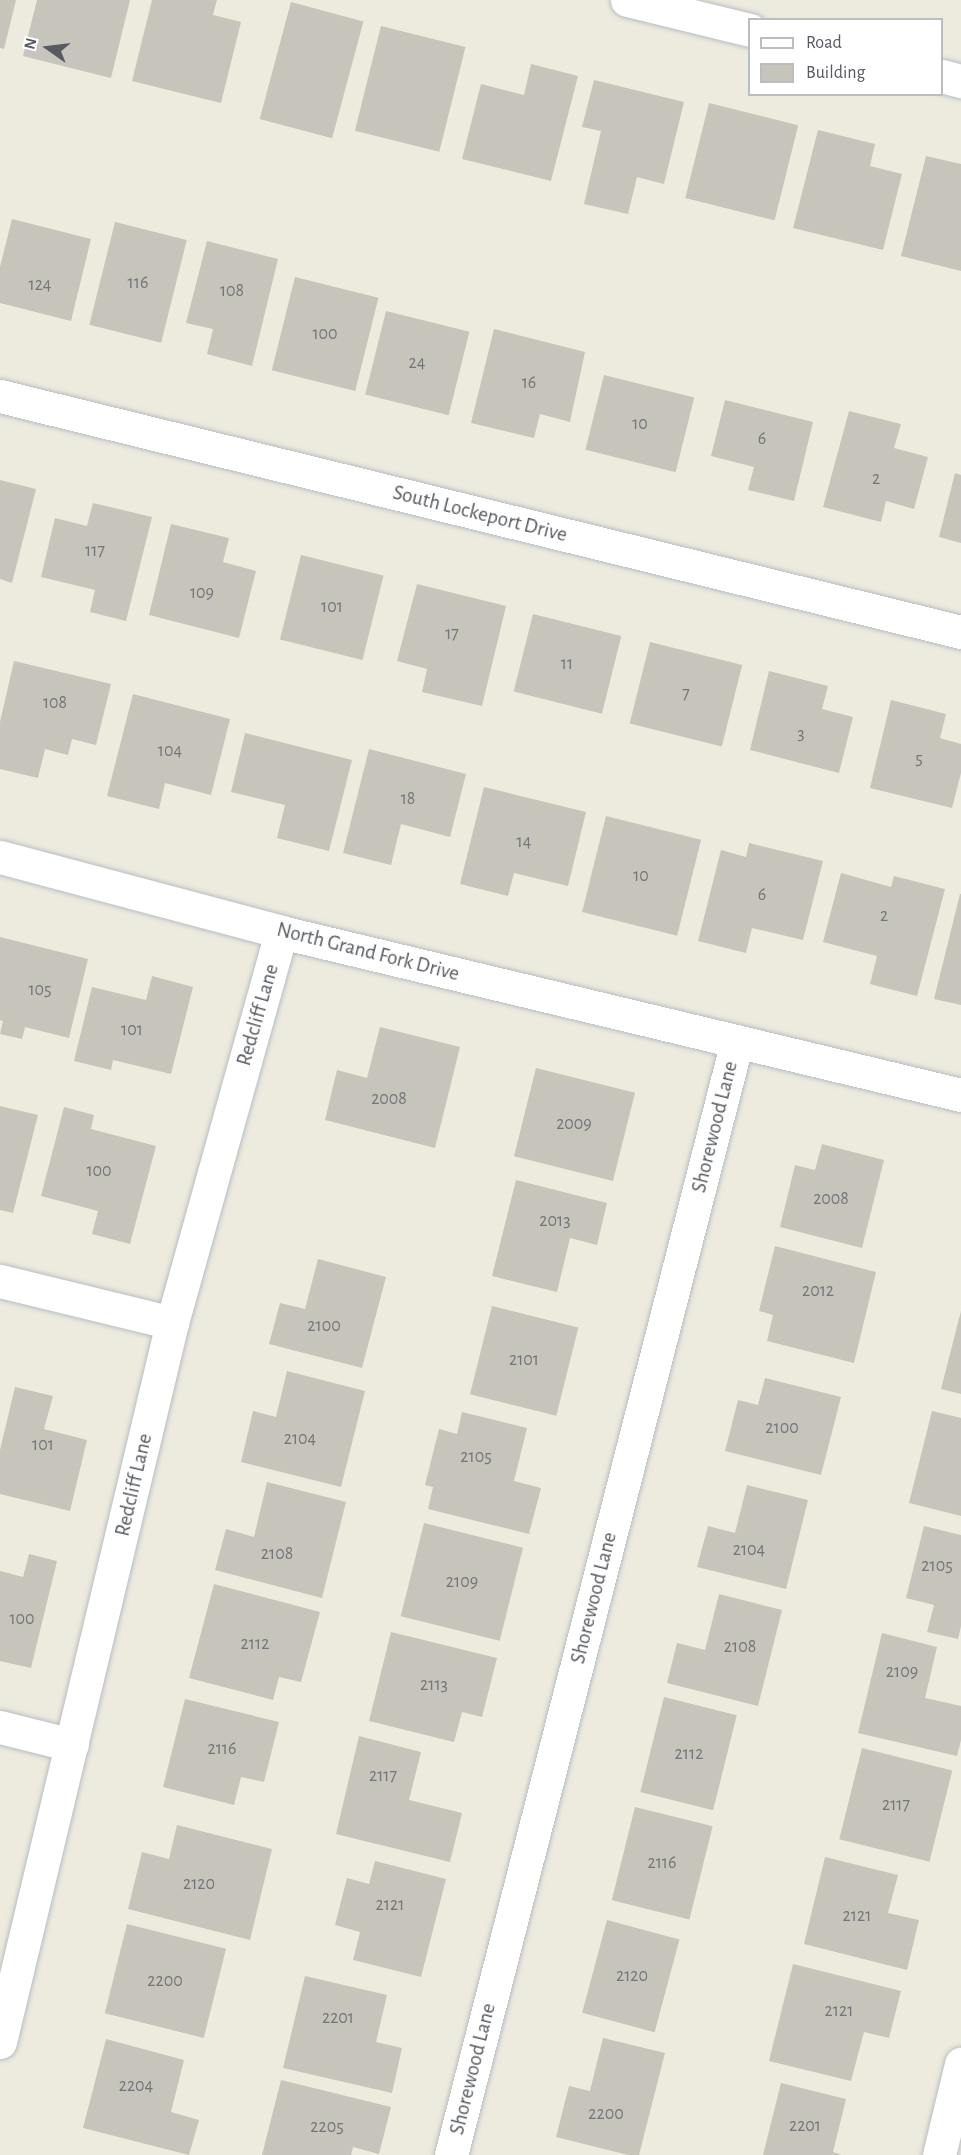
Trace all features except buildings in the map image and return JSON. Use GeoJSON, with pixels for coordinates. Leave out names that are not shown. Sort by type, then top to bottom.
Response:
{"type":"FeatureCollection","features":[{"type":"Feature","properties":{"kind":"street"},"geometry":{"type":"LineString","coordinates":[[627,0],[748,30]]}},
{"type":"Feature","properties":{"kind":"street"},"geometry":{"type":"LineString","coordinates":[[943,76],[961,81]]}},
{"type":"Feature","properties":{"kind":"street","name":"South Lockeport Drive"},"geometry":{"type":"LineString","coordinates":[[0,396],[961,632]]}},
{"type":"Feature","properties":{"kind":"street","name":"North Grand Fork Drive"},"geometry":{"type":"LineString","coordinates":[[0,857],[281,932],[961,1095]]}},
{"type":"Feature","properties":{"kind":"street","name":"Redcliff Lane"},"geometry":{"type":"LineString","coordinates":[[0,2042],[172,1323],[281,932]]}},
{"type":"Feature","properties":{"kind":"street","name":"Shorewood Lane"},"geometry":{"type":"LineString","coordinates":[[451,2155],[737,1041]]}},
{"type":"Feature","properties":{"kind":"street"},"geometry":{"type":"LineString","coordinates":[[0,1281],[172,1323]]}},
{"type":"Feature","properties":{"kind":"street"},"geometry":{"type":"LineString","coordinates":[[0,1727],[72,1745]]}},
{"type":"Feature","properties":{"kind":"street"},"geometry":{"type":"LineString","coordinates":[[939,2155],[961,2064]]}}]}
